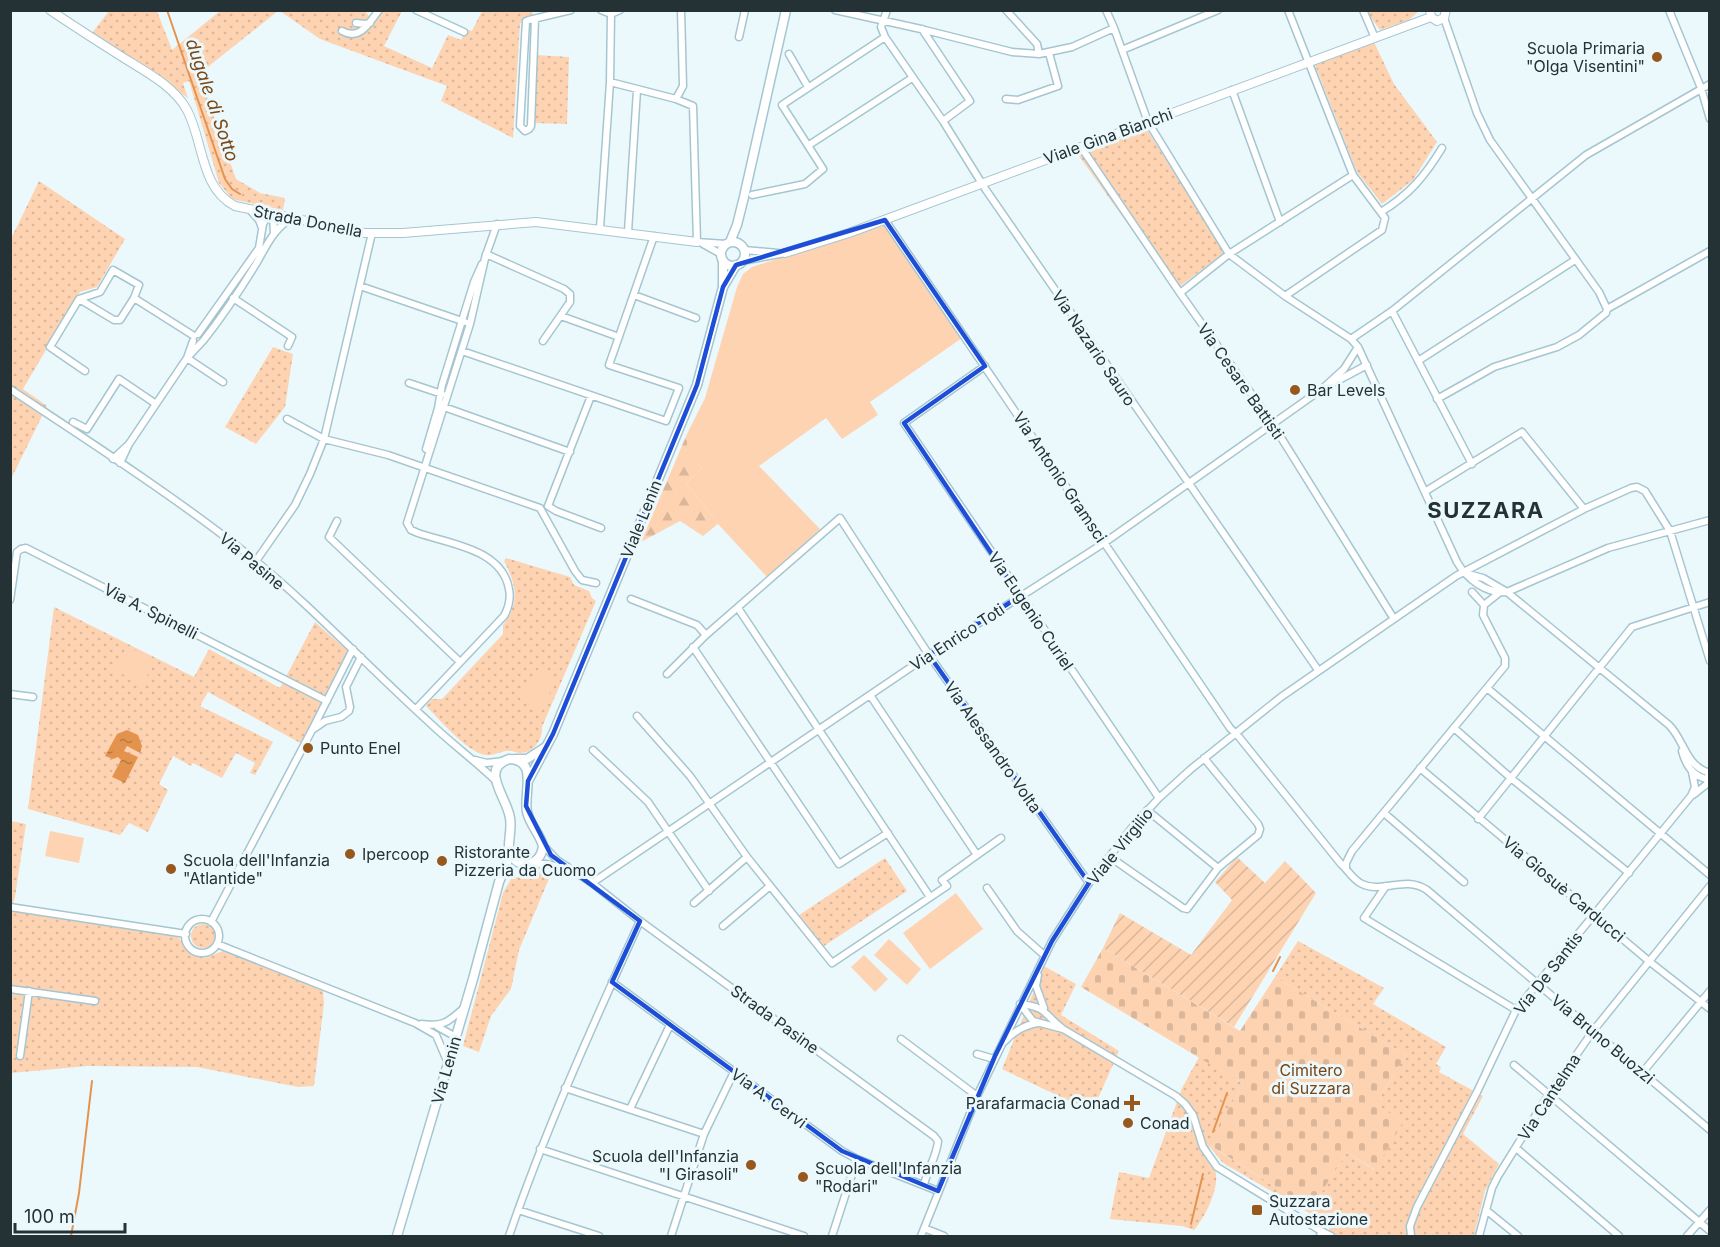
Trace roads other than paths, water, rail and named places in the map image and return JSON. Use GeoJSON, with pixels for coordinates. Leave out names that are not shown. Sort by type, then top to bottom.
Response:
{"type":"FeatureCollection","features":[{"type":"Feature","properties":{"kind":"main road","name":"Viale Lenin"},"geometry":{"type":"LineString","coordinates":[[528,781],[546,746],[697,385],[723,287],[722,258],[734,245],[786,10]]}},
{"type":"Feature","properties":{"kind":"main road","name":"Viale Lenin"},"geometry":{"type":"LineString","coordinates":[[723,287],[744,256],[734,245]]}},
{"type":"Feature","properties":{"kind":"main road"},"geometry":{"type":"LineString","coordinates":[[722,258],[729,265],[739,263]]}},
{"type":"Feature","properties":{"kind":"main road"},"geometry":{"type":"LineString","coordinates":[[495,780],[496,769],[503,761],[531,757],[546,746]]}},
{"type":"Feature","properties":{"kind":"main road"},"geometry":{"type":"LineString","coordinates":[[509,846],[509,852],[515,861],[529,865],[540,857],[543,845],[528,814],[527,770],[520,761],[514,759]]}},
{"type":"Feature","properties":{"kind":"main road","name":"Via Lenin"},"geometry":{"type":"LineString","coordinates":[[397,1236],[465,1007],[499,882],[507,863],[511,826],[509,808],[495,780]]}},
{"type":"Feature","properties":{"kind":"main road","name":"Via Lenin"},"geometry":{"type":"LineString","coordinates":[[494,904],[506,876],[517,867],[529,865]]}},
{"type":"Feature","properties":{"kind":"street","name":"Strada Donella"},"geometry":{"type":"LineString","coordinates":[[50,10],[174,93],[184,105],[191,119],[214,188],[230,203],[293,219],[372,234],[536,222],[600,228],[697,242]]}},
{"type":"Feature","properties":{"kind":"street"},"geometry":{"type":"LineString","coordinates":[[342,31],[348,35],[358,34],[379,10]]}},
{"type":"Feature","properties":{"kind":"street"},"geometry":{"type":"LineString","coordinates":[[416,10],[464,32]]}},
{"type":"Feature","properties":{"kind":"street"},"geometry":{"type":"LineString","coordinates":[[535,19],[531,126],[525,131],[520,126],[525,24],[527,20],[572,10]]}},
{"type":"Feature","properties":{"kind":"street"},"geometry":{"type":"LineString","coordinates":[[601,10],[611,14],[620,10]]}},
{"type":"Feature","properties":{"kind":"street"},"geometry":{"type":"LineString","coordinates":[[681,10],[683,87],[694,108],[697,242]]}},
{"type":"Feature","properties":{"kind":"street"},"geometry":{"type":"LineString","coordinates":[[739,37],[745,10]]}},
{"type":"Feature","properties":{"kind":"street"},"geometry":{"type":"LineString","coordinates":[[835,10],[1012,52],[1039,54],[1072,47],[1114,28]]}},
{"type":"Feature","properties":{"kind":"street"},"geometry":{"type":"LineString","coordinates":[[883,21],[887,10]]}},
{"type":"Feature","properties":{"kind":"street"},"geometry":{"type":"LineString","coordinates":[[1006,10],[1037,44],[1039,54]]}},
{"type":"Feature","properties":{"kind":"street"},"geometry":{"type":"LineString","coordinates":[[1106,10],[1148,122],[1229,254],[1285,297],[1351,339],[1358,347],[1463,573],[1473,582],[1499,593],[1507,592],[1608,548],[1710,520]]}},
{"type":"Feature","properties":{"kind":"street"},"geometry":{"type":"LineString","coordinates":[[1122,50],[1218,10]]}},
{"type":"Feature","properties":{"kind":"street"},"geometry":{"type":"LineString","coordinates":[[1285,297],[1382,230],[1385,218],[1353,174],[1288,10]]}},
{"type":"Feature","properties":{"kind":"street"},"geometry":{"type":"LineString","coordinates":[[1363,10],[1376,38]]}},
{"type":"Feature","properties":{"kind":"street"},"geometry":{"type":"LineString","coordinates":[[1669,10],[1701,88],[1710,119]]}},
{"type":"Feature","properties":{"kind":"street"},"geometry":{"type":"LineString","coordinates":[[1430,14],[1437,21],[1446,13],[1477,113],[1490,140],[1599,292],[1607,309]]}},
{"type":"Feature","properties":{"kind":"street"},"geometry":{"type":"LineString","coordinates":[[600,228],[610,82],[611,14]]}},
{"type":"Feature","properties":{"kind":"street","name":"Viale Gina Bianchi"},"geometry":{"type":"LineString","coordinates":[[784,253],[885,220],[1376,38],[1430,14]]}},
{"type":"Feature","properties":{"kind":"street","name":"Via Nazario Sauro"},"geometry":{"type":"LineString","coordinates":[[883,21],[881,32],[943,121],[982,183],[1187,484],[1318,670]]}},
{"type":"Feature","properties":{"kind":"street"},"geometry":{"type":"LineString","coordinates":[[356,22],[370,23]]}},
{"type":"Feature","properties":{"kind":"street"},"geometry":{"type":"LineString","coordinates":[[921,29],[970,101],[943,121]]}},
{"type":"Feature","properties":{"kind":"street"},"geometry":{"type":"LineString","coordinates":[[752,195],[805,184],[823,169],[782,105],[885,37]]}},
{"type":"Feature","properties":{"kind":"street"},"geometry":{"type":"LineString","coordinates":[[1006,99],[1018,100],[1058,86],[1049,53]]}},
{"type":"Feature","properties":{"kind":"street"},"geometry":{"type":"LineString","coordinates":[[789,54],[808,87]]}},
{"type":"Feature","properties":{"kind":"street"},"geometry":{"type":"LineString","coordinates":[[809,146],[912,78]]}},
{"type":"Feature","properties":{"kind":"street"},"geometry":{"type":"LineString","coordinates":[[610,82],[691,104]]}},
{"type":"Feature","properties":{"kind":"street"},"geometry":{"type":"LineString","coordinates":[[1351,339],[1392,311],[1586,155],[1710,84]]}},
{"type":"Feature","properties":{"kind":"street"},"geometry":{"type":"LineString","coordinates":[[676,99],[683,87]]}},
{"type":"Feature","properties":{"kind":"street"},"geometry":{"type":"LineString","coordinates":[[628,232],[637,90]]}},
{"type":"Feature","properties":{"kind":"street"},"geometry":{"type":"LineString","coordinates":[[1233,90],[1280,222]]}},
{"type":"Feature","properties":{"kind":"street","name":"Via Cesare Battisti"},"geometry":{"type":"LineString","coordinates":[[1081,147],[1272,423],[1394,620]]}},
{"type":"Feature","properties":{"kind":"street"},"geometry":{"type":"LineString","coordinates":[[1381,212],[1401,200],[1428,170],[1442,148]]}},
{"type":"Feature","properties":{"kind":"street"},"geometry":{"type":"LineString","coordinates":[[1180,293],[1229,254],[1353,174]]}},
{"type":"Feature","properties":{"kind":"street"},"geometry":{"type":"LineString","coordinates":[[188,358],[195,337],[259,248],[262,228],[250,209]]}},
{"type":"Feature","properties":{"kind":"street"},"geometry":{"type":"LineString","coordinates":[[262,228],[271,214]]}},
{"type":"Feature","properties":{"kind":"street"},"geometry":{"type":"LineString","coordinates":[[271,214],[274,234]]}},
{"type":"Feature","properties":{"kind":"street"},"geometry":{"type":"LineString","coordinates":[[120,463],[129,444],[188,358],[233,298],[274,234],[280,226],[293,219]]}},
{"type":"Feature","properties":{"kind":"street","name":"Via Antonio Gramsci"},"geometry":{"type":"LineString","coordinates":[[885,220],[1230,728],[1327,845]]}},
{"type":"Feature","properties":{"kind":"street"},"geometry":{"type":"LineString","coordinates":[[416,709],[504,616],[509,607],[508,583],[502,569],[493,561],[478,553],[411,530],[407,523],[444,407],[444,395],[459,320],[497,224]]}},
{"type":"Feature","properties":{"kind":"street"},"geometry":{"type":"LineString","coordinates":[[256,561],[295,505],[324,439],[372,234]]}},
{"type":"Feature","properties":{"kind":"street"},"geometry":{"type":"LineString","coordinates":[[451,356],[457,351],[462,351],[666,421],[679,388],[609,364],[654,236]]}},
{"type":"Feature","properties":{"kind":"street"},"geometry":{"type":"LineString","coordinates":[[697,242],[784,253]]}},
{"type":"Feature","properties":{"kind":"street"},"geometry":{"type":"LineString","coordinates":[[697,242],[709,246],[722,258]]}},
{"type":"Feature","properties":{"kind":"street"},"geometry":{"type":"LineString","coordinates":[[1437,399],[1494,367],[1557,346],[1579,335],[1606,313],[1607,309],[1710,251]]}},
{"type":"Feature","properties":{"kind":"street"},"geometry":{"type":"LineString","coordinates":[[739,263],[784,253]]}},
{"type":"Feature","properties":{"kind":"street"},"geometry":{"type":"LineString","coordinates":[[486,254],[568,291],[571,297],[570,302],[543,341]]}},
{"type":"Feature","properties":{"kind":"street"},"geometry":{"type":"LineString","coordinates":[[424,467],[422,460],[438,408],[462,351],[470,324],[486,254]]}},
{"type":"Feature","properties":{"kind":"street"},"geometry":{"type":"LineString","coordinates":[[1418,361],[1575,261]]}},
{"type":"Feature","properties":{"kind":"street"},"geometry":{"type":"LineString","coordinates":[[79,299],[114,320],[120,320],[134,298],[139,285],[113,270],[100,292],[79,299],[50,347],[85,371]]}},
{"type":"Feature","properties":{"kind":"street"},"geometry":{"type":"LineString","coordinates":[[360,286],[470,324]]}},
{"type":"Feature","properties":{"kind":"street"},"geometry":{"type":"LineString","coordinates":[[634,295],[696,318]]}},
{"type":"Feature","properties":{"kind":"street"},"geometry":{"type":"LineString","coordinates":[[134,298],[195,337],[202,336],[202,342]]}},
{"type":"Feature","properties":{"kind":"street"},"geometry":{"type":"LineString","coordinates":[[233,298],[292,337],[288,346]]}},
{"type":"Feature","properties":{"kind":"street"},"geometry":{"type":"LineString","coordinates":[[1392,311],[1472,464]]}},
{"type":"Feature","properties":{"kind":"street"},"geometry":{"type":"LineString","coordinates":[[561,316],[619,337]]}},
{"type":"Feature","properties":{"kind":"street"},"geometry":{"type":"LineString","coordinates":[[459,320],[464,326],[458,347],[462,351]]}},
{"type":"Feature","properties":{"kind":"street","name":"Via Enrico Toti"},"geometry":{"type":"LineString","coordinates":[[1322,389],[1344,369],[1358,347]]}},
{"type":"Feature","properties":{"kind":"street"},"geometry":{"type":"LineString","coordinates":[[188,358],[223,382]]}},
{"type":"Feature","properties":{"kind":"street","name":"Via Enrico Toti"},"geometry":{"type":"LineString","coordinates":[[592,883],[929,655],[1104,543],[1322,389],[1367,365]]}},
{"type":"Feature","properties":{"kind":"street","name":"Via Eugenio Curiel"},"geometry":{"type":"LineString","coordinates":[[986,366],[903,423],[1159,798]]}},
{"type":"Feature","properties":{"kind":"street"},"geometry":{"type":"LineString","coordinates":[[73,422],[87,429],[119,379],[156,404]]}},
{"type":"Feature","properties":{"kind":"street"},"geometry":{"type":"LineString","coordinates":[[409,383],[444,395]]}},
{"type":"Feature","properties":{"kind":"street","name":"Via Pasine"},"geometry":{"type":"LineString","coordinates":[[10,389],[183,506],[256,561],[353,649],[429,723],[495,780]]}},
{"type":"Feature","properties":{"kind":"street"},"geometry":{"type":"LineString","coordinates":[[548,506],[591,396]]}},
{"type":"Feature","properties":{"kind":"street"},"geometry":{"type":"LineString","coordinates":[[444,407],[570,452]]}},
{"type":"Feature","properties":{"kind":"street"},"geometry":{"type":"LineString","coordinates":[[287,419],[324,439],[388,454],[540,508],[548,506],[601,528]]}},
{"type":"Feature","properties":{"kind":"street"},"geometry":{"type":"LineString","coordinates":[[1426,491],[1522,432],[1584,509]]}},
{"type":"Feature","properties":{"kind":"street"},"geometry":{"type":"LineString","coordinates":[[113,459],[129,444]]}},
{"type":"Feature","properties":{"kind":"street","name":"Viale Virgilio"},"geometry":{"type":"LineString","coordinates":[[921,1236],[977,1096],[1044,955],[1089,883],[1159,798],[1204,758],[1318,670],[1463,573],[1584,509],[1637,487],[1645,491],[1670,531]]}},
{"type":"Feature","properties":{"kind":"street"},"geometry":{"type":"LineString","coordinates":[[540,508],[574,571],[582,580],[596,583]]}},
{"type":"Feature","properties":{"kind":"street","name":"Via Alessandro Volta"},"geometry":{"type":"LineString","coordinates":[[738,608],[840,518],[929,655],[1089,883]]}},
{"type":"Feature","properties":{"kind":"street"},"geometry":{"type":"LineString","coordinates":[[337,521],[329,537],[460,662]]}},
{"type":"Feature","properties":{"kind":"street"},"geometry":{"type":"LineString","coordinates":[[1670,531],[1710,661]]}},
{"type":"Feature","properties":{"kind":"street","name":"Via A. Spinelli"},"geometry":{"type":"LineString","coordinates":[[10,600],[17,552],[26,548],[325,704]]}},
{"type":"Feature","properties":{"kind":"street"},"geometry":{"type":"LineString","coordinates":[[1463,573],[1483,578],[1507,592],[1599,667],[1669,725],[1693,764],[1709,776]]}},
{"type":"Feature","properties":{"kind":"street"},"geometry":{"type":"LineString","coordinates":[[1472,592],[1484,605]]}},
{"type":"Feature","properties":{"kind":"street"},"geometry":{"type":"LineString","coordinates":[[1346,869],[1346,863],[1352,851],[1506,663],[1483,615],[1484,605],[1499,593]]}},
{"type":"Feature","properties":{"kind":"street"},"geometry":{"type":"LineString","coordinates":[[631,599],[697,625],[706,634]]}},
{"type":"Feature","properties":{"kind":"street"},"geometry":{"type":"LineString","coordinates":[[1478,819],[1632,627],[1710,602]]}},
{"type":"Feature","properties":{"kind":"street"},"geometry":{"type":"LineString","coordinates":[[667,674],[706,634],[738,608],[930,897]]}},
{"type":"Feature","properties":{"kind":"street"},"geometry":{"type":"LineString","coordinates":[[693,647],[839,864],[888,832]]}},
{"type":"Feature","properties":{"kind":"street"},"geometry":{"type":"LineString","coordinates":[[211,922],[353,649]]}},
{"type":"Feature","properties":{"kind":"street"},"geometry":{"type":"LineString","coordinates":[[312,730],[349,711],[346,687],[361,657]]}},
{"type":"Feature","properties":{"kind":"street"},"geometry":{"type":"LineString","coordinates":[[342,670],[349,670],[350,677]]}},
{"type":"Feature","properties":{"kind":"street"},"geometry":{"type":"LineString","coordinates":[[1487,688],[1710,875]]}},
{"type":"Feature","properties":{"kind":"street"},"geometry":{"type":"LineString","coordinates":[[10,694],[33,697]]}},
{"type":"Feature","properties":{"kind":"street"},"geometry":{"type":"LineString","coordinates":[[870,695],[977,855]]}},
{"type":"Feature","properties":{"kind":"street"},"geometry":{"type":"LineString","coordinates":[[325,704],[323,714],[327,721]]}},
{"type":"Feature","properties":{"kind":"street"},"geometry":{"type":"LineString","coordinates":[[637,716],[690,776],[747,857],[832,963],[946,886],[942,880],[1001,838]]}},
{"type":"Feature","properties":{"kind":"street"},"geometry":{"type":"LineString","coordinates":[[1454,728],[1512,779],[1629,873]]}},
{"type":"Feature","properties":{"kind":"street"},"geometry":{"type":"LineString","coordinates":[[1680,741],[1695,787]]}},
{"type":"Feature","properties":{"kind":"street"},"geometry":{"type":"LineString","coordinates":[[593,750],[648,802],[709,891]]}},
{"type":"Feature","properties":{"kind":"street"},"geometry":{"type":"LineString","coordinates":[[472,758],[487,763],[503,761]]}},
{"type":"Feature","properties":{"kind":"street"},"geometry":{"type":"LineString","coordinates":[[1110,857],[1187,909],[1218,868],[1257,835],[1260,829],[1204,758]]}},
{"type":"Feature","properties":{"kind":"street","name":"Via Giosuè Carducci"},"geometry":{"type":"LineString","coordinates":[[1420,768],[1650,962],[1710,1009]]}},
{"type":"Feature","properties":{"kind":"street"},"geometry":{"type":"LineString","coordinates":[[1692,772],[1700,777],[1709,776]]}},
{"type":"Feature","properties":{"kind":"street"},"geometry":{"type":"LineString","coordinates":[[1691,796],[1703,788],[1709,776]]}},
{"type":"Feature","properties":{"kind":"street"},"geometry":{"type":"LineString","coordinates":[[1691,796],[1700,777]]}},
{"type":"Feature","properties":{"kind":"street","name":"Via De Santis"},"geometry":{"type":"LineString","coordinates":[[1411,1236],[1410,1226],[1417,1208],[1516,1010],[1691,796]]}},
{"type":"Feature","properties":{"kind":"street"},"geometry":{"type":"LineString","coordinates":[[1148,810],[1218,868]]}},
{"type":"Feature","properties":{"kind":"street"},"geometry":{"type":"LineString","coordinates":[[1384,813],[1464,882]]}},
{"type":"Feature","properties":{"kind":"street"},"geometry":{"type":"LineString","coordinates":[[543,845],[573,871]]}},
{"type":"Feature","properties":{"kind":"street","name":"Via Bruno Buozzi"},"geometry":{"type":"LineString","coordinates":[[1327,845],[1341,864],[1364,885],[1386,886],[1408,883],[1428,890],[1710,1130]]}},
{"type":"Feature","properties":{"kind":"street"},"geometry":{"type":"LineString","coordinates":[[694,903],[747,857]]}},
{"type":"Feature","properties":{"kind":"street"},"geometry":{"type":"LineString","coordinates":[[529,865],[546,864],[573,871]]}},
{"type":"Feature","properties":{"kind":"street","name":"Strada Pasine"},"geometry":{"type":"LineString","coordinates":[[573,871],[934,1136],[938,1141],[938,1147],[924,1185]]}},
{"type":"Feature","properties":{"kind":"street"},"geometry":{"type":"LineString","coordinates":[[723,926],[770,886]]}},
{"type":"Feature","properties":{"kind":"street"},"geometry":{"type":"LineString","coordinates":[[1386,886],[1364,918],[1516,1010]]}},
{"type":"Feature","properties":{"kind":"street","name":"Via Cantelma"},"geometry":{"type":"LineString","coordinates":[[1479,1236],[1498,1176],[1549,1094],[1593,1031],[1710,886]]}},
{"type":"Feature","properties":{"kind":"street"},"geometry":{"type":"LineString","coordinates":[[987,888],[1017,931],[1044,955]]}},
{"type":"Feature","properties":{"kind":"street"},"geometry":{"type":"LineString","coordinates":[[10,907],[186,934]]}},
{"type":"Feature","properties":{"kind":"street"},"geometry":{"type":"LineString","coordinates":[[201,920],[211,922],[219,934],[217,944],[205,953],[195,951],[188,944],[186,934],[191,924],[201,920]]}},
{"type":"Feature","properties":{"kind":"street"},"geometry":{"type":"LineString","coordinates":[[508,1236],[565,1088],[640,921]]}},
{"type":"Feature","properties":{"kind":"street"},"geometry":{"type":"LineString","coordinates":[[217,944],[416,1023],[436,1035],[456,1037]]}},
{"type":"Feature","properties":{"kind":"street"},"geometry":{"type":"LineString","coordinates":[[1038,968],[1036,986],[1041,1003],[1052,1022],[1176,1096],[1193,1115],[1203,1147],[1216,1167],[1321,1234],[1331,1236]]}},
{"type":"Feature","properties":{"kind":"street","name":"Via A. Cervi"},"geometry":{"type":"LineString","coordinates":[[612,982],[842,1151],[938,1191]]}},
{"type":"Feature","properties":{"kind":"street"},"geometry":{"type":"LineString","coordinates":[[10,989],[95,1000]]}},
{"type":"Feature","properties":{"kind":"street"},"geometry":{"type":"LineString","coordinates":[[20,1056],[29,991]]}},
{"type":"Feature","properties":{"kind":"street"},"geometry":{"type":"LineString","coordinates":[[1642,1073],[1710,991]]}},
{"type":"Feature","properties":{"kind":"street"},"geometry":{"type":"LineString","coordinates":[[1020,1004],[1036,1006],[1047,1014]]}},
{"type":"Feature","properties":{"kind":"street"},"geometry":{"type":"LineString","coordinates":[[1020,1004],[1028,1016],[1063,1029]]}},
{"type":"Feature","properties":{"kind":"street"},"geometry":{"type":"LineString","coordinates":[[438,1027],[465,1007]]}},
{"type":"Feature","properties":{"kind":"street"},"geometry":{"type":"LineString","coordinates":[[999,1047],[1011,1034],[1022,1027],[1039,1022]]}},
{"type":"Feature","properties":{"kind":"street"},"geometry":{"type":"LineString","coordinates":[[416,1023],[438,1027],[456,1037]]}},
{"type":"Feature","properties":{"kind":"street"},"geometry":{"type":"LineString","coordinates":[[630,1109],[670,1025]]}},
{"type":"Feature","properties":{"kind":"street"},"geometry":{"type":"LineString","coordinates":[[436,1035],[448,1063]]}},
{"type":"Feature","properties":{"kind":"street"},"geometry":{"type":"LineString","coordinates":[[901,1039],[977,1096]]}},
{"type":"Feature","properties":{"kind":"street"},"geometry":{"type":"LineString","coordinates":[[977,1054],[994,1059]]}},
{"type":"Feature","properties":{"kind":"street"},"geometry":{"type":"LineString","coordinates":[[1514,1065],[1710,1231]]}},
{"type":"Feature","properties":{"kind":"street"},"geometry":{"type":"LineString","coordinates":[[671,1236],[704,1134],[734,1072]]}},
{"type":"Feature","properties":{"kind":"street"},"geometry":{"type":"LineString","coordinates":[[565,1088],[704,1134]]}},
{"type":"Feature","properties":{"kind":"street"},"geometry":{"type":"LineString","coordinates":[[1516,1148],[1620,1236]]}},
{"type":"Feature","properties":{"kind":"street"},"geometry":{"type":"LineString","coordinates":[[540,1149],[804,1236]]}},
{"type":"Feature","properties":{"kind":"street"},"geometry":{"type":"LineString","coordinates":[[832,1236],[857,1159]]}},
{"type":"Feature","properties":{"kind":"street"},"geometry":{"type":"LineString","coordinates":[[518,1210],[599,1236]]}},
{"type":"Feature","properties":{"kind":"street"},"geometry":{"type":"LineString","coordinates":[[1486,1210],[1518,1236]]}},
{"type":"Feature","properties":{"kind":"street"},"geometry":{"type":"LineString","coordinates":[[1687,1236],[1710,1210]]}},
{"type":"Feature","properties":{"kind":"street"},"geometry":{"type":"LineString","coordinates":[[924,1228],[944,1236]]}},
{"type":"Feature","properties":{"kind":"water"},"geometry":{"type":"Polygon","coordinates":[[[127,730],[138,735],[142,746],[140,753],[127,746],[124,751],[138,757],[125,783],[112,777],[121,760],[118,757],[113,759],[105,756],[117,734],[127,730]]]}},
{"type":"Feature","properties":{"kind":"waterway","name":"dugale di Sotto"},"geometry":{"type":"LineString","coordinates":[[167,10],[225,179],[232,189],[240,194]]}},
{"type":"Feature","properties":{"kind":"waterway"},"geometry":{"type":"LineString","coordinates":[[1273,971],[1280,957]]}},
{"type":"Feature","properties":{"kind":"waterway"},"geometry":{"type":"LineString","coordinates":[[71,1236],[79,1193],[92,1081]]}},
{"type":"Feature","properties":{"kind":"waterway"},"geometry":{"type":"LineString","coordinates":[[1213,1132],[1227,1093]]}},
{"type":"Feature","properties":{"kind":"waterway"},"geometry":{"type":"LineString","coordinates":[[1191,1224],[1203,1174]]}},
{"type":"Feature","properties":{"kind":"place","name":"Scuola Primaria \"Olga Visentini\""},"geometry":{"type":"Point","coordinates":[1657,57]}},
{"type":"Feature","properties":{"kind":"place","name":"Bar Levels"},"geometry":{"type":"Point","coordinates":[1295,390]}},
{"type":"Feature","properties":{"kind":"place","name":"Punto Enel"},"geometry":{"type":"Point","coordinates":[308,748]}},
{"type":"Feature","properties":{"kind":"place","name":"Ipercoop"},"geometry":{"type":"Point","coordinates":[350,854]}},
{"type":"Feature","properties":{"kind":"place","name":"Ristorante Pizzeria da Cuomo"},"geometry":{"type":"Point","coordinates":[442,861]}},
{"type":"Feature","properties":{"kind":"place","name":"Scuola dell'Infanzia \"Atlantide\""},"geometry":{"type":"Point","coordinates":[171,869]}},
{"type":"Feature","properties":{"kind":"place","name":"Parafarmacia Conad"},"geometry":{"type":"Point","coordinates":[1132,1103]}},
{"type":"Feature","properties":{"kind":"place","name":"Conad"},"geometry":{"type":"Point","coordinates":[1128,1123]}},
{"type":"Feature","properties":{"kind":"place","name":"Scuola dell'Infanzia \"I Girasoli\""},"geometry":{"type":"Point","coordinates":[751,1165]}},
{"type":"Feature","properties":{"kind":"place","name":"Scuola dell'Infanzia \"Rodari\""},"geometry":{"type":"Point","coordinates":[803,1177]}},
{"type":"Feature","properties":{"kind":"place","name":"Suzzara Autostazione"},"geometry":{"type":"Point","coordinates":[1257,1210]}},
{"type":"Feature","properties":{"kind":"district","name":"SUZZARA"},"geometry":{"type":"Point","coordinates":[1486,510]}},
{"type":"Feature","properties":{"kind":"park label","name":"Cimitero di Suzzara"},"geometry":{"type":"Point","coordinates":[1311,1079]}}]}
